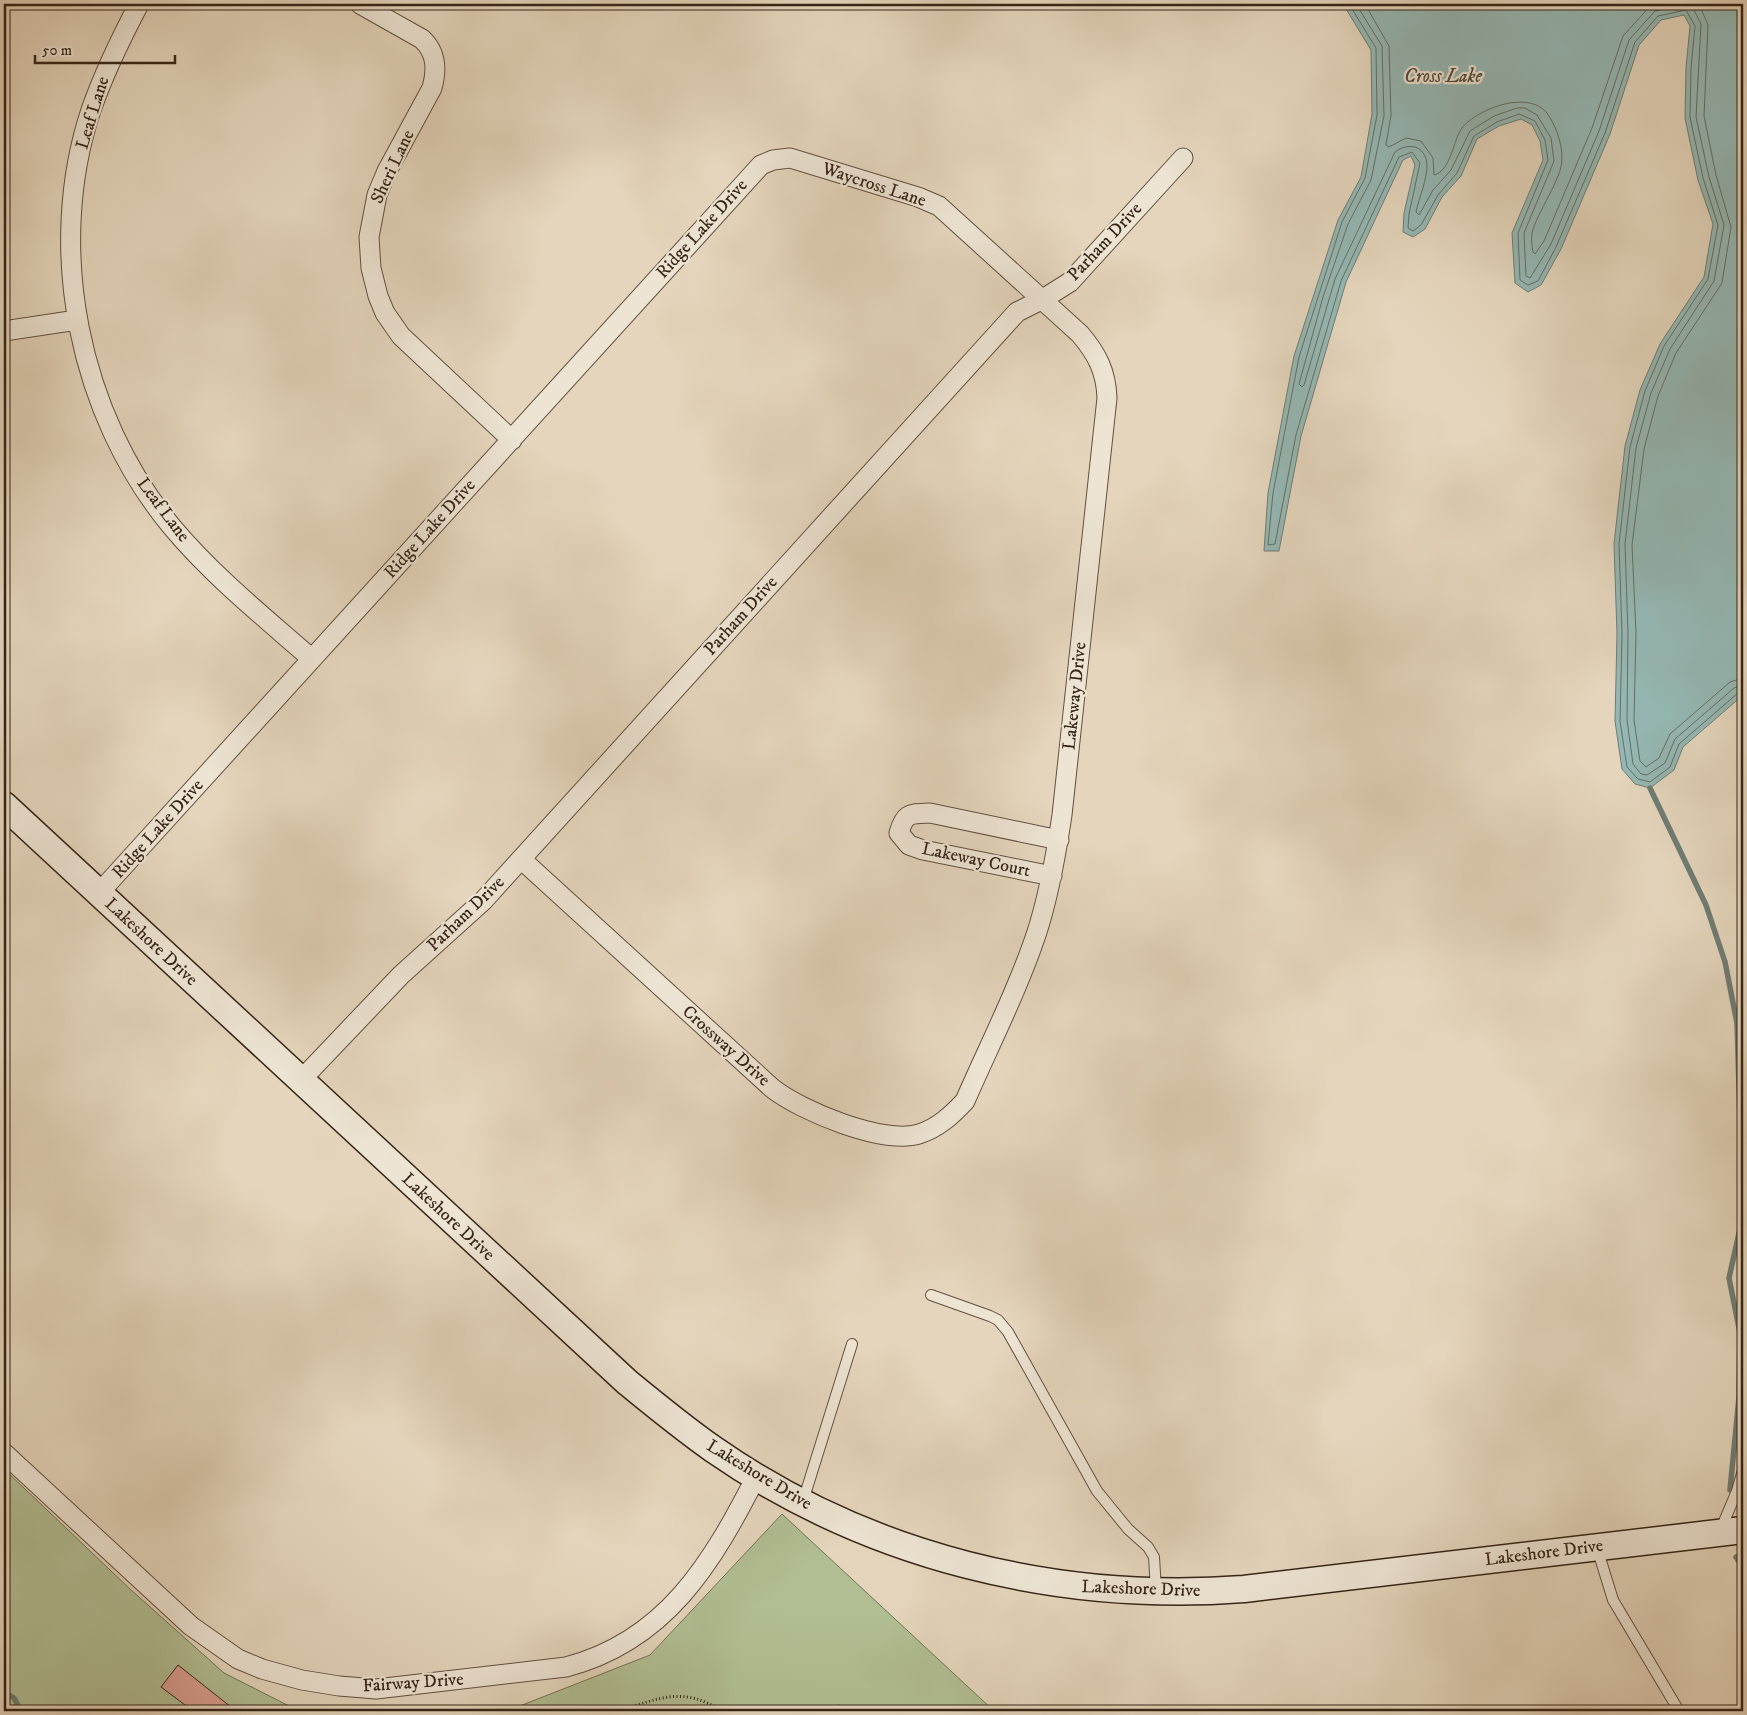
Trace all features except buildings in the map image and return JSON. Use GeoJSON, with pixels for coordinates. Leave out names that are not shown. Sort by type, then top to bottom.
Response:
{"type":"FeatureCollection","features":[{"type":"Feature","properties":{"kind":"main road","name":"Lakeshore Drive"},"geometry":{"type":"LineString","coordinates":[[4,805],[627,1382],[682,1427],[756,1477],[853,1527],[965,1566],[1050,1583],[1094,1588],[1191,1593],[1244,1589],[1732,1531]]}},
{"type":"Feature","properties":{"kind":"street","name":"Leaf Lane"},"geometry":{"type":"LineString","coordinates":[[139,4],[105,74],[91,112],[79,159],[72,208],[71,237],[77,320],[89,366],[103,409],[120,447],[141,483],[172,526],[208,565],[312,659]]}},
{"type":"Feature","properties":{"kind":"street","name":"Sheri Lane"},"geometry":{"type":"LineString","coordinates":[[360,4],[422,39],[428,45],[435,60],[435,76],[432,88],[388,171],[370,221],[371,268],[378,296],[385,313],[401,336],[512,440]]}},
{"type":"Feature","properties":{"kind":"street","name":"Waycross Lane"},"geometry":{"type":"LineString","coordinates":[[761,165],[773,160],[790,158],[918,197],[939,206],[1043,299]]}},
{"type":"Feature","properties":{"kind":"street","name":"Parham Drive"},"geometry":{"type":"LineString","coordinates":[[301,1080],[401,975],[483,900],[1017,312],[1070,282],[1183,158]]}},
{"type":"Feature","properties":{"kind":"street","name":"Ridge Lake Drive"},"geometry":{"type":"LineString","coordinates":[[99,894],[761,165]]}},
{"type":"Feature","properties":{"kind":"street","name":"Lakeway Drive"},"geometry":{"type":"LineString","coordinates":[[965,1100],[1022,972],[1036,934],[1052,876],[1058,840],[1107,398],[1104,372],[1092,348],[1043,299]]}},
{"type":"Feature","properties":{"kind":"street"},"geometry":{"type":"LineString","coordinates":[[4,331],[77,320]]}},
{"type":"Feature","properties":{"kind":"street","name":"Lakeway Court"},"geometry":{"type":"LineString","coordinates":[[1052,876],[924,850],[909,845],[899,833],[903,819],[911,814],[930,813],[1058,840]]}},
{"type":"Feature","properties":{"kind":"street","name":"Crossway Drive"},"geometry":{"type":"LineString","coordinates":[[521,859],[772,1088],[804,1109],[821,1116],[878,1132],[907,1136],[936,1127],[954,1113],[965,1100]]}},
{"type":"Feature","properties":{"kind":"street","name":"Fairway Drive"},"geometry":{"type":"LineString","coordinates":[[4,1453],[160,1599],[214,1644],[254,1665],[302,1680],[376,1689],[566,1667],[589,1661],[618,1648],[645,1630],[668,1611],[689,1588],[731,1526],[756,1477]]}},
{"type":"Feature","properties":{"kind":"lane"},"geometry":{"type":"LineString","coordinates":[[931,1295],[990,1316],[998,1320],[1008,1332],[1097,1491],[1128,1529],[1148,1547],[1154,1557],[1156,1591]]}},
{"type":"Feature","properties":{"kind":"lane"},"geometry":{"type":"LineString","coordinates":[[803,1502],[852,1344]]}},
{"type":"Feature","properties":{"kind":"lane"},"geometry":{"type":"LineString","coordinates":[[1732,1531],[1737,1491],[1743,1470]]}},
{"type":"Feature","properties":{"kind":"lane"},"geometry":{"type":"LineString","coordinates":[[1596,1547],[1613,1600],[1674,1709]]}},
{"type":"Feature","properties":{"kind":"path"},"geometry":{"type":"LineString","coordinates":[[619,1711],[664,1697],[698,1698],[722,1711]]}},
{"type":"Feature","properties":{"kind":"path"},"geometry":{"type":"LineString","coordinates":[[815,1711],[840,1706]]}},
{"type":"Feature","properties":{"kind":"green space"},"geometry":{"type":"Polygon","coordinates":[[[4,1469],[130,1589],[224,1673],[299,1711],[4,1711],[4,1469]]]}},
{"type":"Feature","properties":{"kind":"green space"},"geometry":{"type":"Polygon","coordinates":[[[782,1514],[994,1711],[507,1711],[650,1655],[782,1514]]]}},
{"type":"Feature","properties":{"kind":"water","name":"Cross Lake"},"geometry":{"type":"Polygon","coordinates":[[[1343,4],[1743,4],[1743,695],[1683,747],[1674,770],[1650,788],[1635,784],[1622,769],[1615,721],[1617,634],[1614,544],[1625,446],[1640,390],[1660,344],[1704,277],[1713,224],[1698,180],[1685,118],[1686,68],[1690,26],[1684,15],[1661,20],[1639,45],[1610,134],[1561,249],[1541,285],[1528,292],[1515,283],[1512,233],[1543,160],[1540,141],[1532,125],[1521,119],[1499,126],[1477,139],[1461,176],[1442,197],[1425,229],[1413,237],[1403,232],[1404,213],[1415,165],[1411,156],[1403,160],[1346,282],[1301,436],[1279,551],[1264,551],[1268,493],[1294,356],[1338,220],[1361,177],[1372,114],[1371,50],[1343,4]]]}},
{"type":"Feature","properties":{"kind":"waterway"},"geometry":{"type":"LineString","coordinates":[[1650,788],[1706,905],[1725,962],[1737,1023],[1743,1215],[1729,1278],[1740,1333],[1739,1397],[1730,1490]]}},
{"type":"Feature","properties":{"kind":"waterway"},"geometry":{"type":"LineString","coordinates":[[1736,1557],[1743,1568]]}},
{"type":"Feature","properties":{"kind":"waterway"},"geometry":{"type":"LineString","coordinates":[[4,1692],[14,1698],[21,1711]]}}]}
